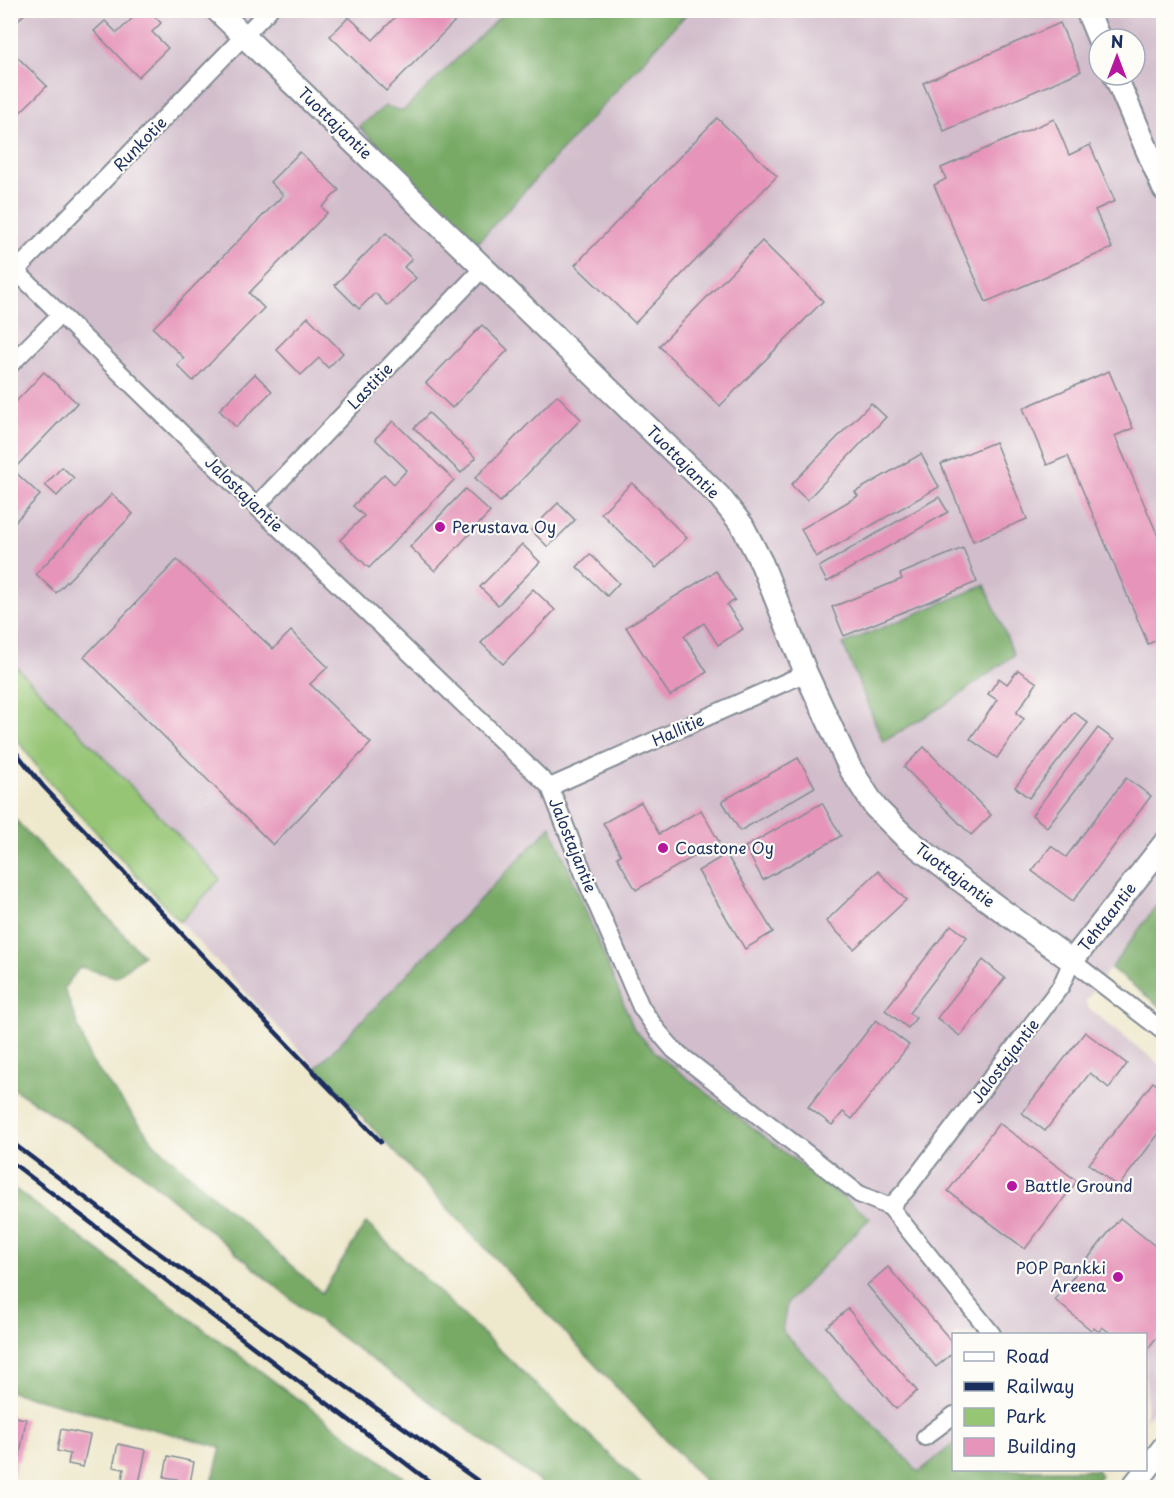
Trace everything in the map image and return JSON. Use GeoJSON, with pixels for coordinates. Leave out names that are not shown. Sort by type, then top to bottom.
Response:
{"type":"FeatureCollection","features":[{"type":"Feature","properties":{"kind":"street","name":"Tuottajantie"},"geometry":{"type":"LineString","coordinates":[[217,10],[719,496],[742,525],[762,564],[806,673],[850,768],[875,807],[905,837],[1072,962]]}},
{"type":"Feature","properties":{"kind":"street","name":"Runkotie"},"geometry":{"type":"LineString","coordinates":[[13,274],[269,10]]}},
{"type":"Feature","properties":{"kind":"street"},"geometry":{"type":"LineString","coordinates":[[1087,10],[1094,27]]}},
{"type":"Feature","properties":{"kind":"street"},"geometry":{"type":"LineString","coordinates":[[1119,87],[1164,189]]}},
{"type":"Feature","properties":{"kind":"street","name":"Lastitie"},"geometry":{"type":"LineString","coordinates":[[256,506],[484,267]]}},
{"type":"Feature","properties":{"kind":"street","name":"Jalostajantie"},"geometry":{"type":"LineString","coordinates":[[13,274],[60,315],[550,787],[587,882],[641,1007],[657,1030],[674,1050],[859,1194],[890,1207],[906,1190],[1061,986],[1072,962]]}},
{"type":"Feature","properties":{"kind":"street"},"geometry":{"type":"LineString","coordinates":[[10,365],[60,315]]}},
{"type":"Feature","properties":{"kind":"street","name":"Hallitie"},"geometry":{"type":"LineString","coordinates":[[550,787],[806,673]]}},
{"type":"Feature","properties":{"kind":"street","name":"Tehtaantie"},"geometry":{"type":"LineString","coordinates":[[1072,962],[1164,844]]}},
{"type":"Feature","properties":{"kind":"street"},"geometry":{"type":"LineString","coordinates":[[1072,962],[1164,1032]]}},
{"type":"Feature","properties":{"kind":"street"},"geometry":{"type":"LineString","coordinates":[[890,1207],[990,1333]]}},
{"type":"Feature","properties":{"kind":"street"},"geometry":{"type":"LineString","coordinates":[[925,1437],[952,1417]]}},
{"type":"Feature","properties":{"kind":"street"},"geometry":{"type":"LineString","coordinates":[[1147,1469],[1164,1447]]}},
{"type":"Feature","properties":{"kind":"street"},"geometry":{"type":"LineString","coordinates":[[1132,1488],[1145,1471]]}},
{"type":"Feature","properties":{"kind":"shaded area"},"geometry":{"type":"Polygon","coordinates":[[[10,11],[1163,11],[1163,896],[1085,1002],[1089,1009],[1163,1067],[1163,1398],[1147,1419],[1147,1333],[952,1333],[952,1445],[919,1472],[782,1331],[787,1303],[870,1218],[660,1057],[634,1029],[551,827],[316,1068],[43,775],[10,731],[10,11]]]}},
{"type":"Feature","properties":{"kind":"green space"},"geometry":{"type":"Polygon","coordinates":[[[506,11],[689,11],[478,242],[359,127],[385,106],[403,111],[506,11]]]}},
{"type":"Feature","properties":{"kind":"green space"},"geometry":{"type":"Polygon","coordinates":[[[985,585],[1014,655],[951,701],[883,742],[843,644],[985,585]]]}},
{"type":"Feature","properties":{"kind":"green space"},"geometry":{"type":"Polygon","coordinates":[[[10,660],[220,879],[180,922],[43,775],[11,731],[10,660]]]}},
{"type":"Feature","properties":{"kind":"green space"},"geometry":{"type":"Polygon","coordinates":[[[11,815],[143,955],[116,977],[80,967],[64,988],[91,1061],[154,1143],[322,1293],[366,1223],[644,1487],[547,1487],[309,1314],[135,1168],[11,1087],[11,815]]]}},
{"type":"Feature","properties":{"kind":"green space"},"geometry":{"type":"Polygon","coordinates":[[[551,826],[634,1029],[660,1057],[870,1218],[787,1303],[782,1331],[919,1472],[952,1445],[952,1471],[1098,1471],[1101,1475],[1092,1487],[710,1487],[316,1068],[551,826]]]}},
{"type":"Feature","properties":{"kind":"green space"},"geometry":{"type":"Polygon","coordinates":[[[1163,896],[1163,1009],[1111,968],[1163,896]]]}},
{"type":"Feature","properties":{"kind":"green space"},"geometry":{"type":"Polygon","coordinates":[[[11,1186],[416,1487],[211,1487],[221,1447],[11,1392],[11,1186]]]}},
{"type":"Feature","properties":{"kind":"building"},"geometry":{"type":"Polygon","coordinates":[[[10,10],[29,10],[10,27],[10,10]]]}},
{"type":"Feature","properties":{"kind":"building"},"geometry":{"type":"Polygon","coordinates":[[[141,10],[149,10],[161,23],[152,32],[168,48],[138,77],[94,31],[105,21],[117,33],[141,10]]]}},
{"type":"Feature","properties":{"kind":"building"},"geometry":{"type":"Polygon","coordinates":[[[402,10],[425,10],[430,15],[435,10],[464,12],[386,91],[330,36],[349,17],[373,40],[402,10]]]}},
{"type":"Feature","properties":{"kind":"building"},"geometry":{"type":"Polygon","coordinates":[[[1060,23],[1081,71],[944,131],[923,83],[1060,23]]]}},
{"type":"Feature","properties":{"kind":"building"},"geometry":{"type":"Polygon","coordinates":[[[10,50],[47,86],[10,122],[10,50]]]}},
{"type":"Feature","properties":{"kind":"building"},"geometry":{"type":"Polygon","coordinates":[[[717,118],[777,176],[635,323],[575,265],[717,118]]]}},
{"type":"Feature","properties":{"kind":"building"},"geometry":{"type":"Polygon","coordinates":[[[1054,119],[1069,155],[1090,145],[1115,201],[1095,210],[1112,248],[986,302],[934,185],[946,179],[941,168],[1054,119]]]}},
{"type":"Feature","properties":{"kind":"building"},"geometry":{"type":"Polygon","coordinates":[[[300,152],[339,190],[322,207],[327,213],[249,293],[264,308],[193,381],[177,365],[184,358],[153,328],[283,195],[270,182],[300,152]]]}},
{"type":"Feature","properties":{"kind":"building"},"geometry":{"type":"Polygon","coordinates":[[[386,233],[412,259],[404,267],[416,278],[388,306],[375,293],[359,309],[335,285],[386,233]]]}},
{"type":"Feature","properties":{"kind":"building"},"geometry":{"type":"Polygon","coordinates":[[[762,241],[823,301],[720,406],[659,346],[762,241]]]}},
{"type":"Feature","properties":{"kind":"building"},"geometry":{"type":"Polygon","coordinates":[[[308,317],[343,353],[328,368],[319,358],[301,375],[276,349],[308,317]]]}},
{"type":"Feature","properties":{"kind":"building"},"geometry":{"type":"Polygon","coordinates":[[[482,325],[508,350],[452,408],[426,383],[482,325]]]}},
{"type":"Feature","properties":{"kind":"building"},"geometry":{"type":"Polygon","coordinates":[[[1109,371],[1133,428],[1115,436],[1164,550],[1164,637],[1148,644],[1068,456],[1047,465],[1023,408],[1109,371]]]}},
{"type":"Feature","properties":{"kind":"building"},"geometry":{"type":"Polygon","coordinates":[[[44,372],[77,403],[13,470],[40,495],[10,527],[10,408],[44,372]]]}},
{"type":"Feature","properties":{"kind":"building"},"geometry":{"type":"Polygon","coordinates":[[[255,374],[272,391],[236,427],[219,410],[255,374]]]}},
{"type":"Feature","properties":{"kind":"building"},"geometry":{"type":"Polygon","coordinates":[[[557,395],[581,419],[500,502],[475,478],[557,395]]]}},
{"type":"Feature","properties":{"kind":"building"},"geometry":{"type":"Polygon","coordinates":[[[871,403],[886,417],[807,500],[791,485],[871,403]]]}},
{"type":"Feature","properties":{"kind":"building"},"geometry":{"type":"Polygon","coordinates":[[[429,413],[476,458],[461,473],[414,428],[429,413]]]}},
{"type":"Feature","properties":{"kind":"building"},"geometry":{"type":"Polygon","coordinates":[[[393,421],[454,480],[369,568],[340,540],[364,516],[353,506],[384,474],[394,484],[407,470],[375,439],[393,421]]]}},
{"type":"Feature","properties":{"kind":"building"},"geometry":{"type":"Polygon","coordinates":[[[995,442],[1027,519],[973,541],[941,464],[995,442]]]}},
{"type":"Feature","properties":{"kind":"building"},"geometry":{"type":"Polygon","coordinates":[[[921,454],[939,487],[816,557],[801,529],[858,496],[855,492],[921,454]]]}},
{"type":"Feature","properties":{"kind":"building"},"geometry":{"type":"Polygon","coordinates":[[[62,467],[74,478],[57,496],[45,485],[62,467]]]}},
{"type":"Feature","properties":{"kind":"building"},"geometry":{"type":"Polygon","coordinates":[[[632,483],[687,538],[656,568],[601,513],[632,483]]]}},
{"type":"Feature","properties":{"kind":"building"},"geometry":{"type":"Polygon","coordinates":[[[465,489],[490,512],[435,571],[410,547],[465,489]]]}},
{"type":"Feature","properties":{"kind":"building"},"geometry":{"type":"Polygon","coordinates":[[[112,494],[133,514],[56,593],[36,574],[112,494]]]}},
{"type":"Feature","properties":{"kind":"building"},"geometry":{"type":"Polygon","coordinates":[[[939,497],[948,512],[827,582],[819,567],[939,497]]]}},
{"type":"Feature","properties":{"kind":"building"},"geometry":{"type":"Polygon","coordinates":[[[558,503],[575,520],[548,547],[531,530],[558,503]]]}},
{"type":"Feature","properties":{"kind":"building"},"geometry":{"type":"Polygon","coordinates":[[[522,544],[540,562],[498,605],[480,587],[522,544]]]}},
{"type":"Feature","properties":{"kind":"building"},"geometry":{"type":"Polygon","coordinates":[[[963,548],[977,582],[844,636],[832,607],[902,579],[900,574],[963,548]]]}},
{"type":"Feature","properties":{"kind":"building"},"geometry":{"type":"Polygon","coordinates":[[[590,554],[619,583],[607,596],[577,567],[590,554]]]}},
{"type":"Feature","properties":{"kind":"building"},"geometry":{"type":"Polygon","coordinates":[[[177,560],[273,649],[291,631],[328,667],[310,684],[371,743],[273,845],[84,657],[177,560]]]}},
{"type":"Feature","properties":{"kind":"building"},"geometry":{"type":"Polygon","coordinates":[[[716,571],[735,600],[727,605],[743,629],[718,645],[704,623],[684,636],[707,672],[670,696],[626,627],[716,571]]]}},
{"type":"Feature","properties":{"kind":"building"},"geometry":{"type":"Polygon","coordinates":[[[533,589],[555,610],[503,664],[481,643],[533,589]]]}},
{"type":"Feature","properties":{"kind":"building"},"geometry":{"type":"Polygon","coordinates":[[[1018,670],[1037,683],[1016,713],[1024,719],[997,758],[970,739],[997,700],[988,694],[999,678],[1007,684],[1018,670]]]}},
{"type":"Feature","properties":{"kind":"building"},"geometry":{"type":"Polygon","coordinates":[[[1074,712],[1088,723],[1029,798],[1015,787],[1074,712]]]}},
{"type":"Feature","properties":{"kind":"building"},"geometry":{"type":"Polygon","coordinates":[[[1098,728],[1114,740],[1047,827],[1032,815],[1098,728]]]}},
{"type":"Feature","properties":{"kind":"building"},"geometry":{"type":"Polygon","coordinates":[[[924,747],[991,815],[971,835],[904,767],[924,747]]]}},
{"type":"Feature","properties":{"kind":"building"},"geometry":{"type":"Polygon","coordinates":[[[798,758],[815,787],[740,831],[722,801],[798,758]]]}},
{"type":"Feature","properties":{"kind":"building"},"geometry":{"type":"Polygon","coordinates":[[[1126,778],[1151,796],[1073,901],[1032,871],[1051,846],[1066,857],[1126,778]]]}},
{"type":"Feature","properties":{"kind":"building","name":"Coastone Oy"},"geometry":{"type":"Polygon","coordinates":[[[641,802],[659,834],[701,810],[719,842],[636,890],[617,857],[621,855],[603,823],[641,802]]]}},
{"type":"Feature","properties":{"kind":"building"},"geometry":{"type":"Polygon","coordinates":[[[822,803],[841,836],[763,880],[745,847],[822,803]]]}},
{"type":"Feature","properties":{"kind":"building"},"geometry":{"type":"Polygon","coordinates":[[[726,854],[773,932],[745,949],[698,871],[726,854]]]}},
{"type":"Feature","properties":{"kind":"building"},"geometry":{"type":"Polygon","coordinates":[[[878,871],[906,900],[854,949],[826,921],[878,871]]]}},
{"type":"Feature","properties":{"kind":"building"},"geometry":{"type":"Polygon","coordinates":[[[951,925],[967,937],[909,1013],[916,1018],[908,1028],[885,1010],[951,925]]]}},
{"type":"Feature","properties":{"kind":"building"},"geometry":{"type":"Polygon","coordinates":[[[983,960],[1005,978],[960,1036],[937,1018],[983,960]]]}},
{"type":"Feature","properties":{"kind":"building"},"geometry":{"type":"Polygon","coordinates":[[[876,1020],[909,1045],[852,1119],[843,1112],[832,1125],[808,1107],[876,1020]]]}},
{"type":"Feature","properties":{"kind":"building"},"geometry":{"type":"Polygon","coordinates":[[[1085,1032],[1127,1064],[1109,1088],[1090,1073],[1045,1131],[1022,1113],[1085,1032]]]}},
{"type":"Feature","properties":{"kind":"building"},"geometry":{"type":"Polygon","coordinates":[[[1153,1082],[1164,1090],[1164,1127],[1118,1187],[1089,1164],[1153,1082]]]}},
{"type":"Feature","properties":{"kind":"building","name":"Battle Ground"},"geometry":{"type":"Polygon","coordinates":[[[999,1123],[1077,1181],[1025,1249],[948,1191],[999,1123]]]}},
{"type":"Feature","properties":{"kind":"building","name":"POP Pankki Areena"},"geometry":{"type":"Polygon","coordinates":[[[1120,1218],[1164,1253],[1164,1328],[1147,1350],[1147,1333],[1111,1333],[1102,1327],[1099,1332],[1094,1328],[1092,1331],[1055,1300],[1120,1218]]]}},
{"type":"Feature","properties":{"kind":"building"},"geometry":{"type":"Polygon","coordinates":[[[888,1267],[952,1342],[952,1354],[936,1367],[867,1285],[888,1267]]]}},
{"type":"Feature","properties":{"kind":"building"},"geometry":{"type":"Polygon","coordinates":[[[848,1309],[917,1391],[896,1409],[826,1327],[848,1309]]]}},
{"type":"Feature","properties":{"kind":"building"},"geometry":{"type":"Polygon","coordinates":[[[10,1416],[26,1419],[19,1461],[16,1460],[12,1483],[10,1416]]]}},
{"type":"Feature","properties":{"kind":"building"},"geometry":{"type":"Polygon","coordinates":[[[61,1429],[90,1435],[83,1467],[68,1464],[70,1454],[57,1451],[61,1429]]]}},
{"type":"Feature","properties":{"kind":"building"},"geometry":{"type":"Polygon","coordinates":[[[118,1444],[146,1450],[138,1488],[121,1485],[124,1469],[113,1467],[118,1444]]]}},
{"type":"Feature","properties":{"kind":"building"},"geometry":{"type":"Polygon","coordinates":[[[168,1456],[194,1462],[189,1488],[175,1488],[177,1479],[164,1477],[168,1456]]]}},
{"type":"Feature","properties":{"kind":"railway"},"geometry":{"type":"LineString","coordinates":[[10,745],[43,786],[381,1142]]}},
{"type":"Feature","properties":{"kind":"railway"},"geometry":{"type":"LineString","coordinates":[[10,1141],[152,1248],[488,1488]]}},
{"type":"Feature","properties":{"kind":"railway"},"geometry":{"type":"LineString","coordinates":[[10,1161],[438,1488]]}},
{"type":"Feature","properties":{"kind":"place","name":"Perustava Oy"},"geometry":{"type":"Point","coordinates":[440,527]}},
{"type":"Feature","properties":{"kind":"place","name":"Coastone Oy"},"geometry":{"type":"Point","coordinates":[663,848]}},
{"type":"Feature","properties":{"kind":"place","name":"Battle Ground"},"geometry":{"type":"Point","coordinates":[1012,1186]}},
{"type":"Feature","properties":{"kind":"place","name":"POP Pankki Areena"},"geometry":{"type":"Point","coordinates":[1118,1277]}}]}
